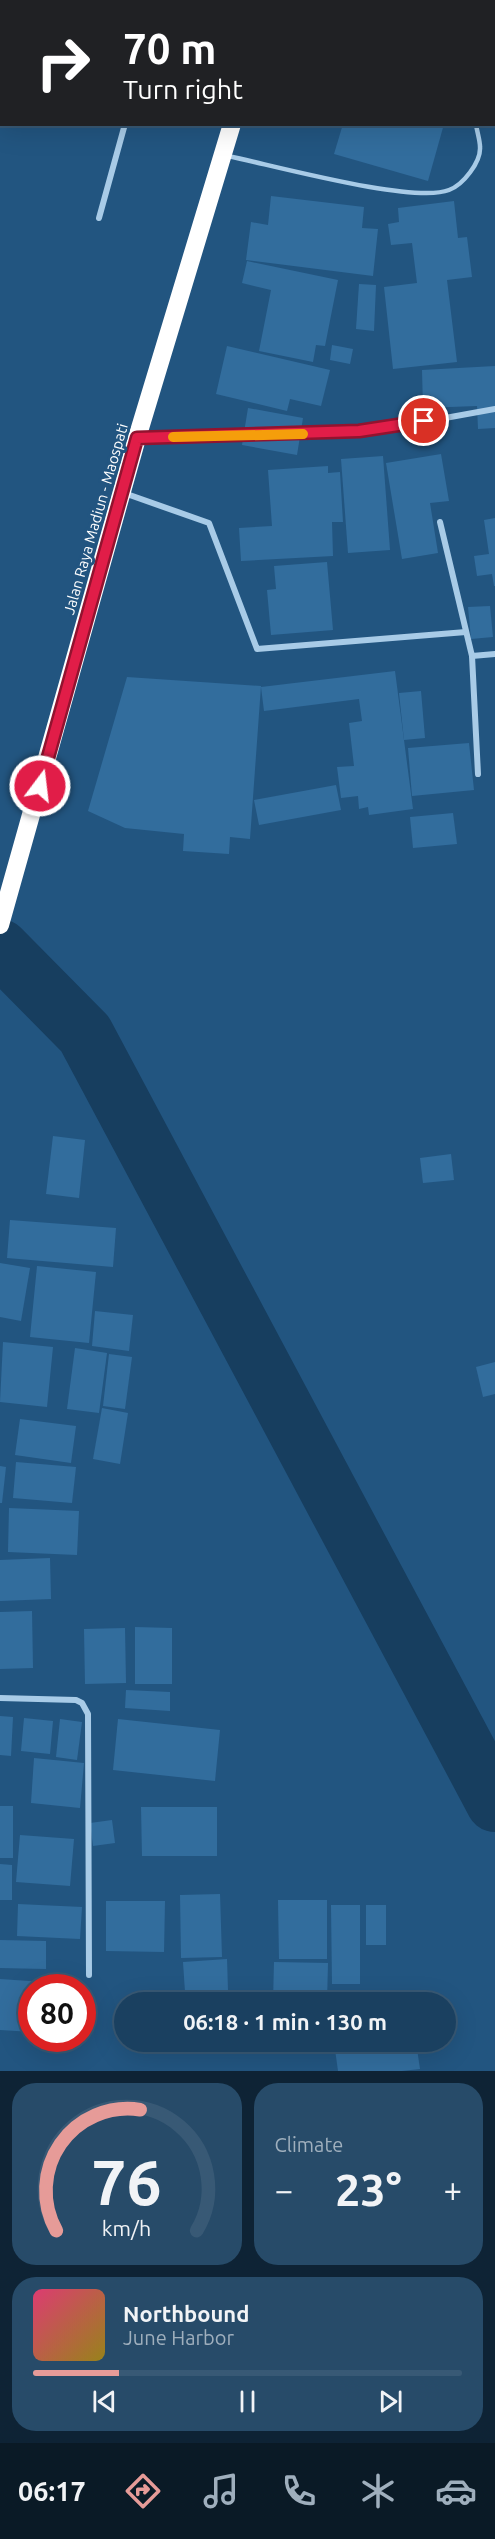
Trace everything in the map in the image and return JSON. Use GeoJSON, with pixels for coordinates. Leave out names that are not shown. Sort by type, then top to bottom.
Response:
{"type":"FeatureCollection","features":[{"type":"Feature","properties":{"kind":"highway","name":"Jalan Raya Madiun - Maospati"},"geometry":{"type":"LineString","coordinates":[[0,925],[137,438],[231,126]]}},
{"type":"Feature","properties":{"kind":"street"},"geometry":{"type":"LineString","coordinates":[[99,218],[123,126]]}},
{"type":"Feature","properties":{"kind":"street"},"geometry":{"type":"LineString","coordinates":[[137,438],[379,429],[495,410]]}},
{"type":"Feature","properties":{"kind":"street"},"geometry":{"type":"LineString","coordinates":[[122,492],[209,523],[257,649],[466,632]]}},
{"type":"Feature","properties":{"kind":"street"},"geometry":{"type":"LineString","coordinates":[[440,522],[471,656],[478,774]]}},
{"type":"Feature","properties":{"kind":"street"},"geometry":{"type":"LineString","coordinates":[[471,656],[495,654]]}},
{"type":"Feature","properties":{"kind":"street"},"geometry":{"type":"LineString","coordinates":[[0,1698],[76,1700],[82,1703],[88,1714],[88,1974]]}},
{"type":"Feature","properties":{"kind":"lane"},"geometry":{"type":"LineString","coordinates":[[224,155],[385,189],[416,193],[448,190],[461,183],[474,165],[481,149],[476,126]]}},
{"type":"Feature","properties":{"kind":"building"},"geometry":{"type":"Polygon","coordinates":[[[342,126],[443,126],[428,181],[334,154],[342,126]]]}},
{"type":"Feature","properties":{"kind":"building"},"geometry":{"type":"Polygon","coordinates":[[[271,196],[364,207],[362,228],[378,229],[373,276],[246,260],[251,222],[268,225],[271,196]]]}},
{"type":"Feature","properties":{"kind":"building"},"geometry":{"type":"Polygon","coordinates":[[[454,201],[458,238],[467,237],[472,277],[447,280],[457,362],[393,369],[384,287],[417,283],[412,243],[391,245],[388,224],[399,222],[398,208],[454,201]]]}},
{"type":"Feature","properties":{"kind":"building"},"geometry":{"type":"Polygon","coordinates":[[[247,261],[338,280],[325,346],[316,345],[313,362],[259,351],[271,290],[242,283],[247,261]]]}},
{"type":"Feature","properties":{"kind":"building"},"geometry":{"type":"Polygon","coordinates":[[[359,284],[376,285],[374,331],[356,329],[359,284]]]}},
{"type":"Feature","properties":{"kind":"building"},"geometry":{"type":"Polygon","coordinates":[[[332,345],[353,349],[350,364],[330,360],[332,345]]]}},
{"type":"Feature","properties":{"kind":"building"},"geometry":{"type":"Polygon","coordinates":[[[227,346],[330,370],[321,406],[290,399],[287,411],[216,394],[227,346]]]}},
{"type":"Feature","properties":{"kind":"building"},"geometry":{"type":"Polygon","coordinates":[[[495,366],[495,428],[478,429],[477,406],[423,408],[422,370],[495,366]]]}},
{"type":"Feature","properties":{"kind":"building"},"geometry":{"type":"Polygon","coordinates":[[[248,408],[303,418],[297,455],[242,445],[248,408]]]}},
{"type":"Feature","properties":{"kind":"building"},"geometry":{"type":"Polygon","coordinates":[[[441,454],[449,501],[430,503],[438,553],[402,559],[386,463],[441,454]]]}},
{"type":"Feature","properties":{"kind":"building"},"geometry":{"type":"Polygon","coordinates":[[[383,456],[390,550],[348,553],[341,459],[383,456]]]}},
{"type":"Feature","properties":{"kind":"building"},"geometry":{"type":"Polygon","coordinates":[[[328,466],[328,473],[340,472],[343,522],[332,522],[333,556],[241,561],[239,528],[272,526],[268,470],[328,466]]]}},
{"type":"Feature","properties":{"kind":"building"},"geometry":{"type":"Polygon","coordinates":[[[495,518],[494,586],[492,574],[477,576],[474,556],[489,554],[484,520],[495,518]]]}},
{"type":"Feature","properties":{"kind":"building"},"geometry":{"type":"Polygon","coordinates":[[[327,562],[333,630],[271,635],[267,590],[276,589],[274,566],[327,562]]]}},
{"type":"Feature","properties":{"kind":"building"},"geometry":{"type":"Polygon","coordinates":[[[490,606],[493,637],[471,639],[468,607],[490,606]]]}},
{"type":"Feature","properties":{"kind":"building"},"geometry":{"type":"Polygon","coordinates":[[[395,671],[413,809],[369,815],[368,807],[359,809],[358,796],[341,798],[337,767],[354,766],[349,723],[362,721],[359,699],[264,711],[261,687],[395,671]]]}},
{"type":"Feature","properties":{"kind":"building"},"geometry":{"type":"Polygon","coordinates":[[[127,677],[261,686],[250,839],[230,837],[229,854],[183,851],[184,834],[125,828],[88,811],[127,677]]]}},
{"type":"Feature","properties":{"kind":"building"},"geometry":{"type":"Polygon","coordinates":[[[421,691],[425,738],[404,740],[399,693],[421,691]]]}},
{"type":"Feature","properties":{"kind":"building"},"geometry":{"type":"Polygon","coordinates":[[[469,743],[474,790],[412,796],[408,748],[469,743]]]}},
{"type":"Feature","properties":{"kind":"building"},"geometry":{"type":"Polygon","coordinates":[[[336,785],[341,810],[259,825],[254,800],[336,785]]]}},
{"type":"Feature","properties":{"kind":"building"},"geometry":{"type":"Polygon","coordinates":[[[453,813],[457,844],[413,848],[410,817],[453,813]]]}},
{"type":"Feature","properties":{"kind":"building"},"geometry":{"type":"Polygon","coordinates":[[[53,1136],[85,1140],[79,1198],[46,1194],[53,1136]]]}},
{"type":"Feature","properties":{"kind":"building"},"geometry":{"type":"Polygon","coordinates":[[[451,1154],[454,1180],[423,1183],[420,1158],[451,1154]]]}},
{"type":"Feature","properties":{"kind":"building"},"geometry":{"type":"Polygon","coordinates":[[[10,1220],[116,1228],[113,1267],[7,1258],[10,1220]]]}},
{"type":"Feature","properties":{"kind":"building"},"geometry":{"type":"Polygon","coordinates":[[[0,1263],[30,1268],[21,1321],[0,1317],[0,1263]]]}},
{"type":"Feature","properties":{"kind":"building"},"geometry":{"type":"Polygon","coordinates":[[[37,1266],[96,1272],[89,1343],[30,1337],[37,1266]]]}},
{"type":"Feature","properties":{"kind":"building"},"geometry":{"type":"Polygon","coordinates":[[[95,1311],[133,1315],[129,1351],[92,1346],[95,1311]]]}},
{"type":"Feature","properties":{"kind":"building"},"geometry":{"type":"Polygon","coordinates":[[[3,1342],[53,1347],[47,1407],[0,1402],[3,1342]]]}},
{"type":"Feature","properties":{"kind":"building"},"geometry":{"type":"Polygon","coordinates":[[[75,1348],[107,1353],[99,1413],[67,1409],[75,1348]]]}},
{"type":"Feature","properties":{"kind":"building"},"geometry":{"type":"Polygon","coordinates":[[[109,1354],[132,1357],[125,1409],[103,1406],[109,1354]]]}},
{"type":"Feature","properties":{"kind":"building"},"geometry":{"type":"Polygon","coordinates":[[[495,1362],[495,1394],[483,1397],[476,1367],[495,1362]]]}},
{"type":"Feature","properties":{"kind":"building"},"geometry":{"type":"Polygon","coordinates":[[[102,1408],[128,1413],[120,1464],[93,1459],[102,1408]]]}},
{"type":"Feature","properties":{"kind":"building"},"geometry":{"type":"Polygon","coordinates":[[[20,1419],[76,1426],[71,1463],[15,1455],[20,1419]]]}},
{"type":"Feature","properties":{"kind":"building"},"geometry":{"type":"Polygon","coordinates":[[[16,1462],[76,1467],[72,1503],[13,1498],[16,1462]]]}},
{"type":"Feature","properties":{"kind":"building"},"geometry":{"type":"Polygon","coordinates":[[[0,1466],[6,1467],[2,1503],[0,1503],[0,1466]]]}},
{"type":"Feature","properties":{"kind":"building"},"geometry":{"type":"Polygon","coordinates":[[[9,1508],[79,1511],[77,1555],[8,1552],[9,1508]]]}},
{"type":"Feature","properties":{"kind":"building"},"geometry":{"type":"Polygon","coordinates":[[[50,1558],[51,1599],[0,1601],[0,1560],[50,1558]]]}},
{"type":"Feature","properties":{"kind":"building"},"geometry":{"type":"Polygon","coordinates":[[[32,1611],[33,1668],[0,1669],[0,1612],[32,1611]]]}},
{"type":"Feature","properties":{"kind":"building"},"geometry":{"type":"Polygon","coordinates":[[[135,1627],[172,1628],[172,1684],[135,1684],[135,1627]]]}},
{"type":"Feature","properties":{"kind":"building"},"geometry":{"type":"Polygon","coordinates":[[[125,1628],[126,1683],[85,1684],[84,1629],[125,1628]]]}},
{"type":"Feature","properties":{"kind":"building"},"geometry":{"type":"Polygon","coordinates":[[[126,1690],[170,1692],[170,1711],[125,1708],[126,1690]]]}},
{"type":"Feature","properties":{"kind":"building"},"geometry":{"type":"Polygon","coordinates":[[[0,1716],[13,1717],[11,1756],[0,1755],[0,1716]]]}},
{"type":"Feature","properties":{"kind":"building"},"geometry":{"type":"Polygon","coordinates":[[[24,1718],[53,1721],[50,1754],[21,1751],[24,1718]]]}},
{"type":"Feature","properties":{"kind":"building"},"geometry":{"type":"Polygon","coordinates":[[[60,1719],[82,1722],[77,1760],[56,1757],[60,1719]]]}},
{"type":"Feature","properties":{"kind":"building"},"geometry":{"type":"Polygon","coordinates":[[[118,1719],[220,1730],[215,1781],[113,1770],[118,1719]]]}},
{"type":"Feature","properties":{"kind":"building"},"geometry":{"type":"Polygon","coordinates":[[[34,1758],[84,1763],[80,1808],[31,1803],[34,1758]]]}},
{"type":"Feature","properties":{"kind":"building"},"geometry":{"type":"Polygon","coordinates":[[[0,1806],[13,1806],[13,1858],[0,1858],[0,1806]]]}},
{"type":"Feature","properties":{"kind":"building"},"geometry":{"type":"Polygon","coordinates":[[[141,1807],[217,1807],[217,1856],[142,1856],[141,1807]]]}},
{"type":"Feature","properties":{"kind":"building"},"geometry":{"type":"Polygon","coordinates":[[[112,1820],[115,1843],[93,1846],[90,1823],[112,1820]]]}},
{"type":"Feature","properties":{"kind":"building"},"geometry":{"type":"Polygon","coordinates":[[[20,1835],[74,1839],[70,1886],[16,1882],[20,1835]]]}},
{"type":"Feature","properties":{"kind":"building"},"geometry":{"type":"Polygon","coordinates":[[[0,1864],[12,1865],[12,1900],[0,1900],[0,1864]]]}},
{"type":"Feature","properties":{"kind":"building"},"geometry":{"type":"Polygon","coordinates":[[[220,1894],[222,1957],[181,1958],[180,1895],[220,1894]]]}},
{"type":"Feature","properties":{"kind":"building"},"geometry":{"type":"Polygon","coordinates":[[[278,1900],[327,1900],[327,1959],[279,1959],[278,1900]]]}},
{"type":"Feature","properties":{"kind":"building"},"geometry":{"type":"Polygon","coordinates":[[[106,1901],[165,1901],[164,1952],[106,1951],[106,1901]]]}},
{"type":"Feature","properties":{"kind":"building"},"geometry":{"type":"Polygon","coordinates":[[[18,1904],[82,1907],[80,1939],[17,1936],[18,1904]]]}},
{"type":"Feature","properties":{"kind":"building"},"geometry":{"type":"Polygon","coordinates":[[[331,1905],[360,1905],[360,1984],[332,1984],[331,1905]]]}},
{"type":"Feature","properties":{"kind":"building"},"geometry":{"type":"Polygon","coordinates":[[[366,1905],[386,1905],[386,1945],[366,1945],[366,1905]]]}},
{"type":"Feature","properties":{"kind":"building"},"geometry":{"type":"Polygon","coordinates":[[[0,1940],[46,1941],[46,1969],[0,1968],[0,1940]]]}},
{"type":"Feature","properties":{"kind":"building"},"geometry":{"type":"Polygon","coordinates":[[[227,1959],[228,1990],[185,1992],[183,1962],[227,1959]]]}},
{"type":"Feature","properties":{"kind":"building"},"geometry":{"type":"Polygon","coordinates":[[[274,1962],[328,1963],[327,1992],[273,1992],[274,1962]]]}},
{"type":"Feature","properties":{"kind":"building"},"geometry":{"type":"Polygon","coordinates":[[[0,1979],[18,1980],[18,2031],[0,2030],[0,1979]]]}},
{"type":"Feature","properties":{"kind":"building"},"geometry":{"type":"Polygon","coordinates":[[[335,2052],[417,2052],[420,2069],[402,2071],[338,2071],[335,2052]]]}},
{"type":"Feature","properties":{"kind":"waterway"},"geometry":{"type":"LineString","coordinates":[[0,948],[85,1034],[495,1803]]}},
{"type":"Feature","properties":{"kind":"slow traffic"},"geometry":{"type":"LineString","coordinates":[[173,437],[303,434]]}},
{"type":"Feature","properties":{"kind":"route"},"geometry":{"type":"LineString","coordinates":[[40,786],[137,438],[359,431],[424,421]]}}]}
